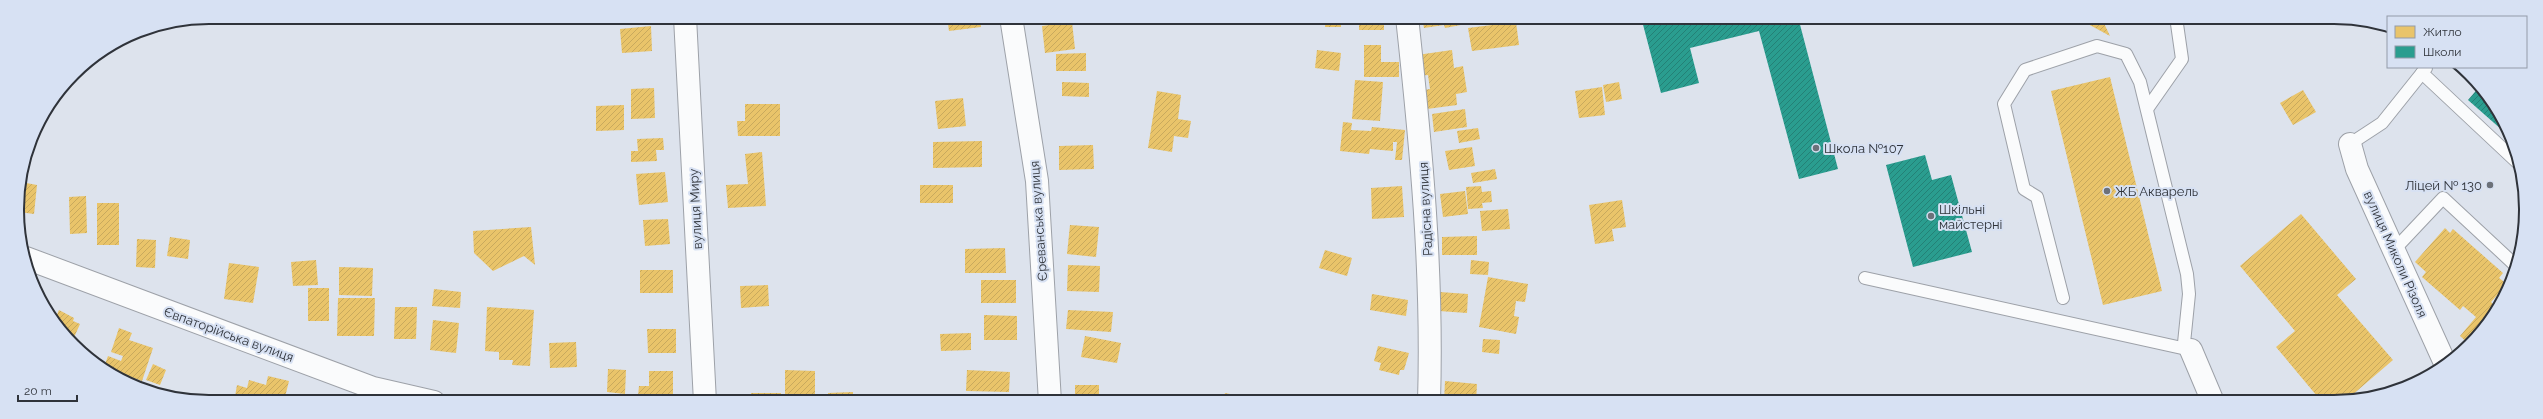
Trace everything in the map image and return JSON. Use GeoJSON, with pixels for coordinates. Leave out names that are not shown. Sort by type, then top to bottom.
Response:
{"type":"FeatureCollection","features":[{"type":"Feature","properties":{"kind":"street","name":"вулиця Миру"},"geometry":{"type":"LineString","coordinates":[[685,24],[705,395]]}},
{"type":"Feature","properties":{"kind":"street","name":"Єреванська вулиця"},"geometry":{"type":"LineString","coordinates":[[1012,24],[1037,181],[1050,395]]}},
{"type":"Feature","properties":{"kind":"street","name":"Радісна вулиця"},"geometry":{"type":"LineString","coordinates":[[1408,24],[1424,171],[1431,337],[1429,395]]}},
{"type":"Feature","properties":{"kind":"street","name":"вулиця Миколи Різоля"},"geometry":{"type":"LineString","coordinates":[[2350,144],[2357,169],[2443,359]]}},
{"type":"Feature","properties":{"kind":"street","name":"Євпаторійська вулиця"},"geometry":{"type":"LineString","coordinates":[[31,260],[373,388],[404,395]]}},
{"type":"Feature","properties":{"kind":"street"},"geometry":{"type":"LineString","coordinates":[[2191,350],[2210,395]]}},
{"type":"Feature","properties":{"kind":"lane"},"geometry":{"type":"LineString","coordinates":[[2147,109],[2182,58],[2177,24]]}},
{"type":"Feature","properties":{"kind":"lane"},"geometry":{"type":"LineString","coordinates":[[2063,298],[2037,197],[2024,189],[2004,104],[2024,70],[2097,46],[2126,54],[2140,82],[2187,274],[2189,294],[2184,343],[2191,350]]}},
{"type":"Feature","properties":{"kind":"lane"},"geometry":{"type":"LineString","coordinates":[[2350,144],[2382,123],[2425,70],[2511,156]]}},
{"type":"Feature","properties":{"kind":"lane"},"geometry":{"type":"LineString","coordinates":[[2394,250],[2443,198],[2512,262]]}},
{"type":"Feature","properties":{"kind":"lane"},"geometry":{"type":"LineString","coordinates":[[1865,278],[2191,350]]}},
{"type":"Feature","properties":{"kind":"building: Житло"},"geometry":{"type":"Polygon","coordinates":[[[948,24],[981,24],[981,27],[949,31],[948,24]]]}},
{"type":"Feature","properties":{"kind":"building: Житло"},"geometry":{"type":"Polygon","coordinates":[[[1072,24],[1075,49],[1045,53],[1042,26],[1072,24]]]}},
{"type":"Feature","properties":{"kind":"building: Житло"},"geometry":{"type":"Polygon","coordinates":[[[1325,24],[1341,24],[1341,27],[1325,27],[1325,24]]]}},
{"type":"Feature","properties":{"kind":"building: Житло"},"geometry":{"type":"Polygon","coordinates":[[[1359,24],[1384,24],[1384,30],[1359,30],[1359,24]]]}},
{"type":"Feature","properties":{"kind":"building: Житло"},"geometry":{"type":"Polygon","coordinates":[[[1423,24],[1466,24],[1445,28],[1444,25],[1424,28],[1423,24]]]}},
{"type":"Feature","properties":{"kind":"building: Житло"},"geometry":{"type":"Polygon","coordinates":[[[1500,24],[1516,24],[1519,45],[1472,51],[1468,28],[1500,24]]]}},
{"type":"Feature","properties":{"kind":"building: Житло"},"geometry":{"type":"Polygon","coordinates":[[[2088,24],[2104,24],[2110,36],[2088,24]]]}},
{"type":"Feature","properties":{"kind":"building: Житло"},"geometry":{"type":"Polygon","coordinates":[[[651,26],[652,51],[622,53],[620,29],[651,26]]]}},
{"type":"Feature","properties":{"kind":"building: Житло"},"geometry":{"type":"Polygon","coordinates":[[[1364,45],[1381,45],[1381,62],[1399,62],[1399,77],[1364,77],[1364,45]]]}},
{"type":"Feature","properties":{"kind":"building: Житло"},"geometry":{"type":"Polygon","coordinates":[[[1317,50],[1341,53],[1339,71],[1315,68],[1317,50]]]}},
{"type":"Feature","properties":{"kind":"building: Житло"},"geometry":{"type":"Polygon","coordinates":[[[1452,50],[1454,68],[1463,66],[1467,92],[1456,94],[1457,105],[1427,109],[1424,90],[1430,89],[1428,75],[1420,76],[1417,55],[1452,50]]]}},
{"type":"Feature","properties":{"kind":"building: Житло"},"geometry":{"type":"Polygon","coordinates":[[[1086,53],[1086,71],[1056,71],[1056,54],[1086,53]]]}},
{"type":"Feature","properties":{"kind":"building: Житло","name":"ЖБ Акварель"},"geometry":{"type":"Polygon","coordinates":[[[2110,77],[2162,291],[2103,305],[2051,91],[2110,77]]]}},
{"type":"Feature","properties":{"kind":"building: Житло"},"geometry":{"type":"Polygon","coordinates":[[[1355,80],[1383,82],[1380,121],[1352,119],[1355,80]]]}},
{"type":"Feature","properties":{"kind":"building: Житло"},"geometry":{"type":"Polygon","coordinates":[[[1062,82],[1089,83],[1089,97],[1062,96],[1062,82]]]}},
{"type":"Feature","properties":{"kind":"building: Житло"},"geometry":{"type":"Polygon","coordinates":[[[1619,82],[1622,99],[1606,102],[1603,85],[1619,82]]]}},
{"type":"Feature","properties":{"kind":"building: Житло"},"geometry":{"type":"Polygon","coordinates":[[[1602,87],[1605,115],[1579,118],[1575,91],[1602,87]]]}},
{"type":"Feature","properties":{"kind":"building: Житло"},"geometry":{"type":"Polygon","coordinates":[[[654,88],[655,118],[631,119],[631,89],[654,88]]]}},
{"type":"Feature","properties":{"kind":"building: Житло"},"geometry":{"type":"Polygon","coordinates":[[[2303,90],[2316,112],[2293,125],[2280,103],[2303,90]]]}},
{"type":"Feature","properties":{"kind":"building: Житло"},"geometry":{"type":"Polygon","coordinates":[[[1157,91],[1181,95],[1178,119],[1191,121],[1188,138],[1174,136],[1172,152],[1148,148],[1157,91]]]}},
{"type":"Feature","properties":{"kind":"building: Житло"},"geometry":{"type":"Polygon","coordinates":[[[963,98],[966,126],[938,129],[935,101],[963,98]]]}},
{"type":"Feature","properties":{"kind":"building: Житло"},"geometry":{"type":"Polygon","coordinates":[[[745,104],[780,104],[780,136],[738,136],[737,121],[745,121],[745,104]]]}},
{"type":"Feature","properties":{"kind":"building: Житло"},"geometry":{"type":"Polygon","coordinates":[[[624,105],[624,130],[596,131],[596,106],[624,105]]]}},
{"type":"Feature","properties":{"kind":"building: Житло"},"geometry":{"type":"Polygon","coordinates":[[[1465,109],[1467,127],[1434,132],[1432,114],[1465,109]]]}},
{"type":"Feature","properties":{"kind":"building: Житло"},"geometry":{"type":"Polygon","coordinates":[[[1343,122],[1352,123],[1351,130],[1371,131],[1372,127],[1405,130],[1402,160],[1395,160],[1397,142],[1393,142],[1393,151],[1370,149],[1369,154],[1340,151],[1343,122]]]}},
{"type":"Feature","properties":{"kind":"building: Житло"},"geometry":{"type":"Polygon","coordinates":[[[1478,128],[1480,139],[1459,143],[1457,131],[1478,128]]]}},
{"type":"Feature","properties":{"kind":"building: Житло"},"geometry":{"type":"Polygon","coordinates":[[[663,138],[664,150],[656,150],[657,161],[631,162],[631,151],[638,151],[637,139],[663,138]]]}},
{"type":"Feature","properties":{"kind":"building: Житло"},"geometry":{"type":"Polygon","coordinates":[[[982,141],[982,167],[933,168],[933,142],[982,141]]]}},
{"type":"Feature","properties":{"kind":"building: Житло"},"geometry":{"type":"Polygon","coordinates":[[[1093,145],[1094,169],[1059,170],[1059,146],[1093,145]]]}},
{"type":"Feature","properties":{"kind":"building: Житло"},"geometry":{"type":"Polygon","coordinates":[[[1472,147],[1475,166],[1449,170],[1445,151],[1472,147]]]}},
{"type":"Feature","properties":{"kind":"building: Житло"},"geometry":{"type":"Polygon","coordinates":[[[762,152],[766,206],[728,208],[726,185],[748,184],[745,154],[762,152]]]}},
{"type":"Feature","properties":{"kind":"building: Житло"},"geometry":{"type":"Polygon","coordinates":[[[1495,169],[1497,179],[1473,183],[1471,173],[1495,169]]]}},
{"type":"Feature","properties":{"kind":"building: Житло"},"geometry":{"type":"Polygon","coordinates":[[[665,172],[668,202],[639,205],[636,174],[665,172]]]}},
{"type":"Feature","properties":{"kind":"building: Житло"},"geometry":{"type":"Polygon","coordinates":[[[26,183],[37,185],[34,214],[24,213],[24,197],[26,183]]]}},
{"type":"Feature","properties":{"kind":"building: Житло"},"geometry":{"type":"Polygon","coordinates":[[[920,185],[953,185],[953,203],[920,203],[920,185]]]}},
{"type":"Feature","properties":{"kind":"building: Житло"},"geometry":{"type":"Polygon","coordinates":[[[1402,186],[1404,217],[1372,219],[1371,188],[1402,186]]]}},
{"type":"Feature","properties":{"kind":"building: Житло"},"geometry":{"type":"Polygon","coordinates":[[[1481,186],[1482,192],[1491,191],[1492,202],[1482,203],[1483,208],[1468,209],[1466,187],[1481,186]]]}},
{"type":"Feature","properties":{"kind":"building: Житло"},"geometry":{"type":"Polygon","coordinates":[[[1465,191],[1468,214],[1443,217],[1440,194],[1465,191]]]}},
{"type":"Feature","properties":{"kind":"building: Житло"},"geometry":{"type":"Polygon","coordinates":[[[86,196],[87,233],[70,234],[69,197],[86,196]]]}},
{"type":"Feature","properties":{"kind":"building: Житло"},"geometry":{"type":"Polygon","coordinates":[[[1622,200],[1626,227],[1612,229],[1614,241],[1595,244],[1589,205],[1622,200]]]}},
{"type":"Feature","properties":{"kind":"building: Житло"},"geometry":{"type":"Polygon","coordinates":[[[97,203],[119,203],[119,245],[97,245],[97,203]]]}},
{"type":"Feature","properties":{"kind":"building: Житло"},"geometry":{"type":"Polygon","coordinates":[[[1508,209],[1510,229],[1482,231],[1480,211],[1508,209]]]}},
{"type":"Feature","properties":{"kind":"building: Житло"},"geometry":{"type":"Polygon","coordinates":[[[2301,214],[2356,279],[2337,295],[2393,360],[2354,394],[2316,395],[2276,347],[2295,331],[2240,266],[2301,214]]]}},
{"type":"Feature","properties":{"kind":"building: Житло"},"geometry":{"type":"Polygon","coordinates":[[[668,219],[670,244],[645,246],[643,220],[668,219]]]}},
{"type":"Feature","properties":{"kind":"building: Житло"},"geometry":{"type":"Polygon","coordinates":[[[1070,225],[1099,227],[1096,257],[1067,254],[1070,225]]]}},
{"type":"Feature","properties":{"kind":"building: Житло"},"geometry":{"type":"Polygon","coordinates":[[[531,227],[535,265],[524,256],[493,271],[474,253],[473,231],[531,227]]]}},
{"type":"Feature","properties":{"kind":"building: Житло"},"geometry":{"type":"Polygon","coordinates":[[[2445,228],[2450,233],[2453,229],[2503,273],[2499,278],[2504,282],[2500,292],[2491,302],[2493,304],[2488,313],[2465,341],[2460,336],[2476,317],[2463,306],[2460,310],[2422,277],[2426,272],[2415,262],[2445,228]]]}},
{"type":"Feature","properties":{"kind":"building: Житло"},"geometry":{"type":"Polygon","coordinates":[[[1477,236],[1477,255],[1442,255],[1442,237],[1477,236]]]}},
{"type":"Feature","properties":{"kind":"building: Житло"},"geometry":{"type":"Polygon","coordinates":[[[170,237],[190,240],[188,259],[167,256],[170,237]]]}},
{"type":"Feature","properties":{"kind":"building: Житло"},"geometry":{"type":"Polygon","coordinates":[[[137,239],[156,240],[155,268],[136,267],[137,239]]]}},
{"type":"Feature","properties":{"kind":"building: Житло"},"geometry":{"type":"Polygon","coordinates":[[[1005,248],[1006,273],[965,273],[965,249],[1005,248]]]}},
{"type":"Feature","properties":{"kind":"building: Житло"},"geometry":{"type":"Polygon","coordinates":[[[1325,250],[1352,258],[1347,276],[1319,268],[1325,250]]]}},
{"type":"Feature","properties":{"kind":"building: Житло"},"geometry":{"type":"Polygon","coordinates":[[[316,260],[318,285],[293,286],[291,262],[316,260]]]}},
{"type":"Feature","properties":{"kind":"building: Житло"},"geometry":{"type":"Polygon","coordinates":[[[1471,260],[1489,262],[1488,275],[1470,274],[1471,260]]]}},
{"type":"Feature","properties":{"kind":"building: Житло"},"geometry":{"type":"Polygon","coordinates":[[[229,263],[259,267],[253,303],[224,299],[229,263]]]}},
{"type":"Feature","properties":{"kind":"building: Житло"},"geometry":{"type":"Polygon","coordinates":[[[1068,265],[1100,266],[1099,292],[1067,291],[1068,265]]]}},
{"type":"Feature","properties":{"kind":"building: Житло"},"geometry":{"type":"Polygon","coordinates":[[[339,267],[373,268],[372,296],[339,295],[339,267]]]}},
{"type":"Feature","properties":{"kind":"building: Житло"},"geometry":{"type":"Polygon","coordinates":[[[640,270],[673,270],[673,293],[640,293],[640,270]]]}},
{"type":"Feature","properties":{"kind":"building: Житло"},"geometry":{"type":"Polygon","coordinates":[[[1488,277],[1528,284],[1525,302],[1516,301],[1514,316],[1519,317],[1516,334],[1479,327],[1488,277]]]}},
{"type":"Feature","properties":{"kind":"building: Житло"},"geometry":{"type":"Polygon","coordinates":[[[981,280],[1016,280],[1016,303],[981,303],[981,280]]]}},
{"type":"Feature","properties":{"kind":"building: Житло"},"geometry":{"type":"Polygon","coordinates":[[[768,285],[769,306],[741,308],[740,286],[768,285]]]}},
{"type":"Feature","properties":{"kind":"building: Житло"},"geometry":{"type":"Polygon","coordinates":[[[308,288],[329,288],[329,321],[308,321],[308,288]]]}},
{"type":"Feature","properties":{"kind":"building: Житло"},"geometry":{"type":"Polygon","coordinates":[[[434,289],[461,292],[460,308],[432,306],[434,289]]]}},
{"type":"Feature","properties":{"kind":"building: Житло"},"geometry":{"type":"Polygon","coordinates":[[[1440,292],[1468,294],[1467,313],[1439,311],[1440,292]]]}},
{"type":"Feature","properties":{"kind":"building: Житло"},"geometry":{"type":"Polygon","coordinates":[[[1372,294],[1408,300],[1406,316],[1370,310],[1372,294]]]}},
{"type":"Feature","properties":{"kind":"building: Житло"},"geometry":{"type":"Polygon","coordinates":[[[338,298],[375,298],[374,336],[337,336],[338,298]]]}},
{"type":"Feature","properties":{"kind":"building: Житло"},"geometry":{"type":"Polygon","coordinates":[[[395,307],[417,307],[416,339],[394,339],[395,307]]]}},
{"type":"Feature","properties":{"kind":"building: Житло"},"geometry":{"type":"Polygon","coordinates":[[[487,307],[534,310],[530,366],[512,365],[513,360],[499,360],[499,352],[485,351],[487,307]]]}},
{"type":"Feature","properties":{"kind":"building: Житло"},"geometry":{"type":"Polygon","coordinates":[[[59,310],[74,318],[73,321],[80,324],[74,337],[70,332],[57,315],[59,310]]]}},
{"type":"Feature","properties":{"kind":"building: Житло"},"geometry":{"type":"Polygon","coordinates":[[[1068,310],[1113,312],[1111,332],[1066,329],[1068,310]]]}},
{"type":"Feature","properties":{"kind":"building: Житло"},"geometry":{"type":"Polygon","coordinates":[[[984,315],[1017,316],[1017,340],[984,340],[984,315]]]}},
{"type":"Feature","properties":{"kind":"building: Житло"},"geometry":{"type":"Polygon","coordinates":[[[433,320],[459,323],[456,353],[430,350],[433,320]]]}},
{"type":"Feature","properties":{"kind":"building: Житло"},"geometry":{"type":"Polygon","coordinates":[[[119,328],[132,333],[129,340],[153,348],[142,381],[125,375],[105,363],[108,356],[121,361],[123,356],[111,352],[119,328]]]}},
{"type":"Feature","properties":{"kind":"building: Житло"},"geometry":{"type":"Polygon","coordinates":[[[647,329],[676,329],[676,353],[648,353],[647,329]]]}},
{"type":"Feature","properties":{"kind":"building: Житло"},"geometry":{"type":"Polygon","coordinates":[[[971,333],[971,350],[941,351],[940,334],[971,333]]]}},
{"type":"Feature","properties":{"kind":"building: Житло"},"geometry":{"type":"Polygon","coordinates":[[[1085,336],[1121,343],[1117,363],[1081,357],[1085,336]]]}},
{"type":"Feature","properties":{"kind":"building: Житло"},"geometry":{"type":"Polygon","coordinates":[[[1483,339],[1500,340],[1499,354],[1482,352],[1483,339]]]}},
{"type":"Feature","properties":{"kind":"building: Житло"},"geometry":{"type":"Polygon","coordinates":[[[576,342],[577,367],[550,368],[549,343],[576,342]]]}},
{"type":"Feature","properties":{"kind":"building: Житло"},"geometry":{"type":"Polygon","coordinates":[[[1378,346],[1409,353],[1404,370],[1400,370],[1399,375],[1379,370],[1381,363],[1374,361],[1378,346]]]}},
{"type":"Feature","properties":{"kind":"building: Житло"},"geometry":{"type":"Polygon","coordinates":[[[153,364],[166,370],[160,385],[146,380],[153,364]]]}},
{"type":"Feature","properties":{"kind":"building: Житло"},"geometry":{"type":"Polygon","coordinates":[[[608,369],[626,370],[625,394],[607,392],[608,369]]]}},
{"type":"Feature","properties":{"kind":"building: Житло"},"geometry":{"type":"Polygon","coordinates":[[[785,370],[815,371],[815,395],[785,395],[785,370]]]}},
{"type":"Feature","properties":{"kind":"building: Житло"},"geometry":{"type":"Polygon","coordinates":[[[967,370],[1010,372],[1009,392],[966,391],[967,370]]]}},
{"type":"Feature","properties":{"kind":"building: Житло"},"geometry":{"type":"Polygon","coordinates":[[[649,371],[673,371],[673,395],[638,395],[639,386],[649,386],[649,371]]]}},
{"type":"Feature","properties":{"kind":"building: Житло"},"geometry":{"type":"Polygon","coordinates":[[[268,376],[289,381],[286,395],[235,395],[237,385],[247,388],[249,380],[266,385],[268,376]]]}},
{"type":"Feature","properties":{"kind":"building: Житло"},"geometry":{"type":"Polygon","coordinates":[[[1445,381],[1477,384],[1476,395],[1444,395],[1445,381]]]}},
{"type":"Feature","properties":{"kind":"building: Житло"},"geometry":{"type":"Polygon","coordinates":[[[1075,385],[1099,385],[1099,395],[1075,395],[1075,385]]]}},
{"type":"Feature","properties":{"kind":"building: Житло"},"geometry":{"type":"Polygon","coordinates":[[[853,392],[853,395],[828,395],[828,393],[853,392]]]}},
{"type":"Feature","properties":{"kind":"building: Житло"},"geometry":{"type":"Polygon","coordinates":[[[751,393],[781,393],[781,395],[751,395],[751,393]]]}},
{"type":"Feature","properties":{"kind":"building: Житло"},"geometry":{"type":"Polygon","coordinates":[[[1225,393],[1236,395],[1225,395],[1225,393]]]}},
{"type":"Feature","properties":{"kind":"building: Школи"},"geometry":{"type":"Polygon","coordinates":[[[1643,24],[1800,24],[1838,169],[1799,179],[1759,31],[1690,48],[1699,83],[1661,93],[1643,24]]]}},
{"type":"Feature","properties":{"kind":"building: Школи"},"geometry":{"type":"Polygon","coordinates":[[[2476,91],[2488,106],[2501,129],[2468,100],[2476,91]]]}},
{"type":"Feature","properties":{"kind":"building: Школи","name":"Шкільні майстерні"},"geometry":{"type":"Polygon","coordinates":[[[1925,155],[1932,180],[1951,175],[1972,252],[1913,267],[1886,165],[1925,155]]]}},
{"type":"Feature","properties":{"kind":"place","name":"Школа №107"},"geometry":{"type":"Point","coordinates":[1816,148]}},
{"type":"Feature","properties":{"kind":"place","name":"Ліцей № 130"},"geometry":{"type":"Point","coordinates":[2490,185]}},
{"type":"Feature","properties":{"kind":"place","name":"ЖБ Акварель"},"geometry":{"type":"Point","coordinates":[2107,191]}},
{"type":"Feature","properties":{"kind":"place","name":"Шкільні майстерні"},"geometry":{"type":"Point","coordinates":[1931,216]}}]}
